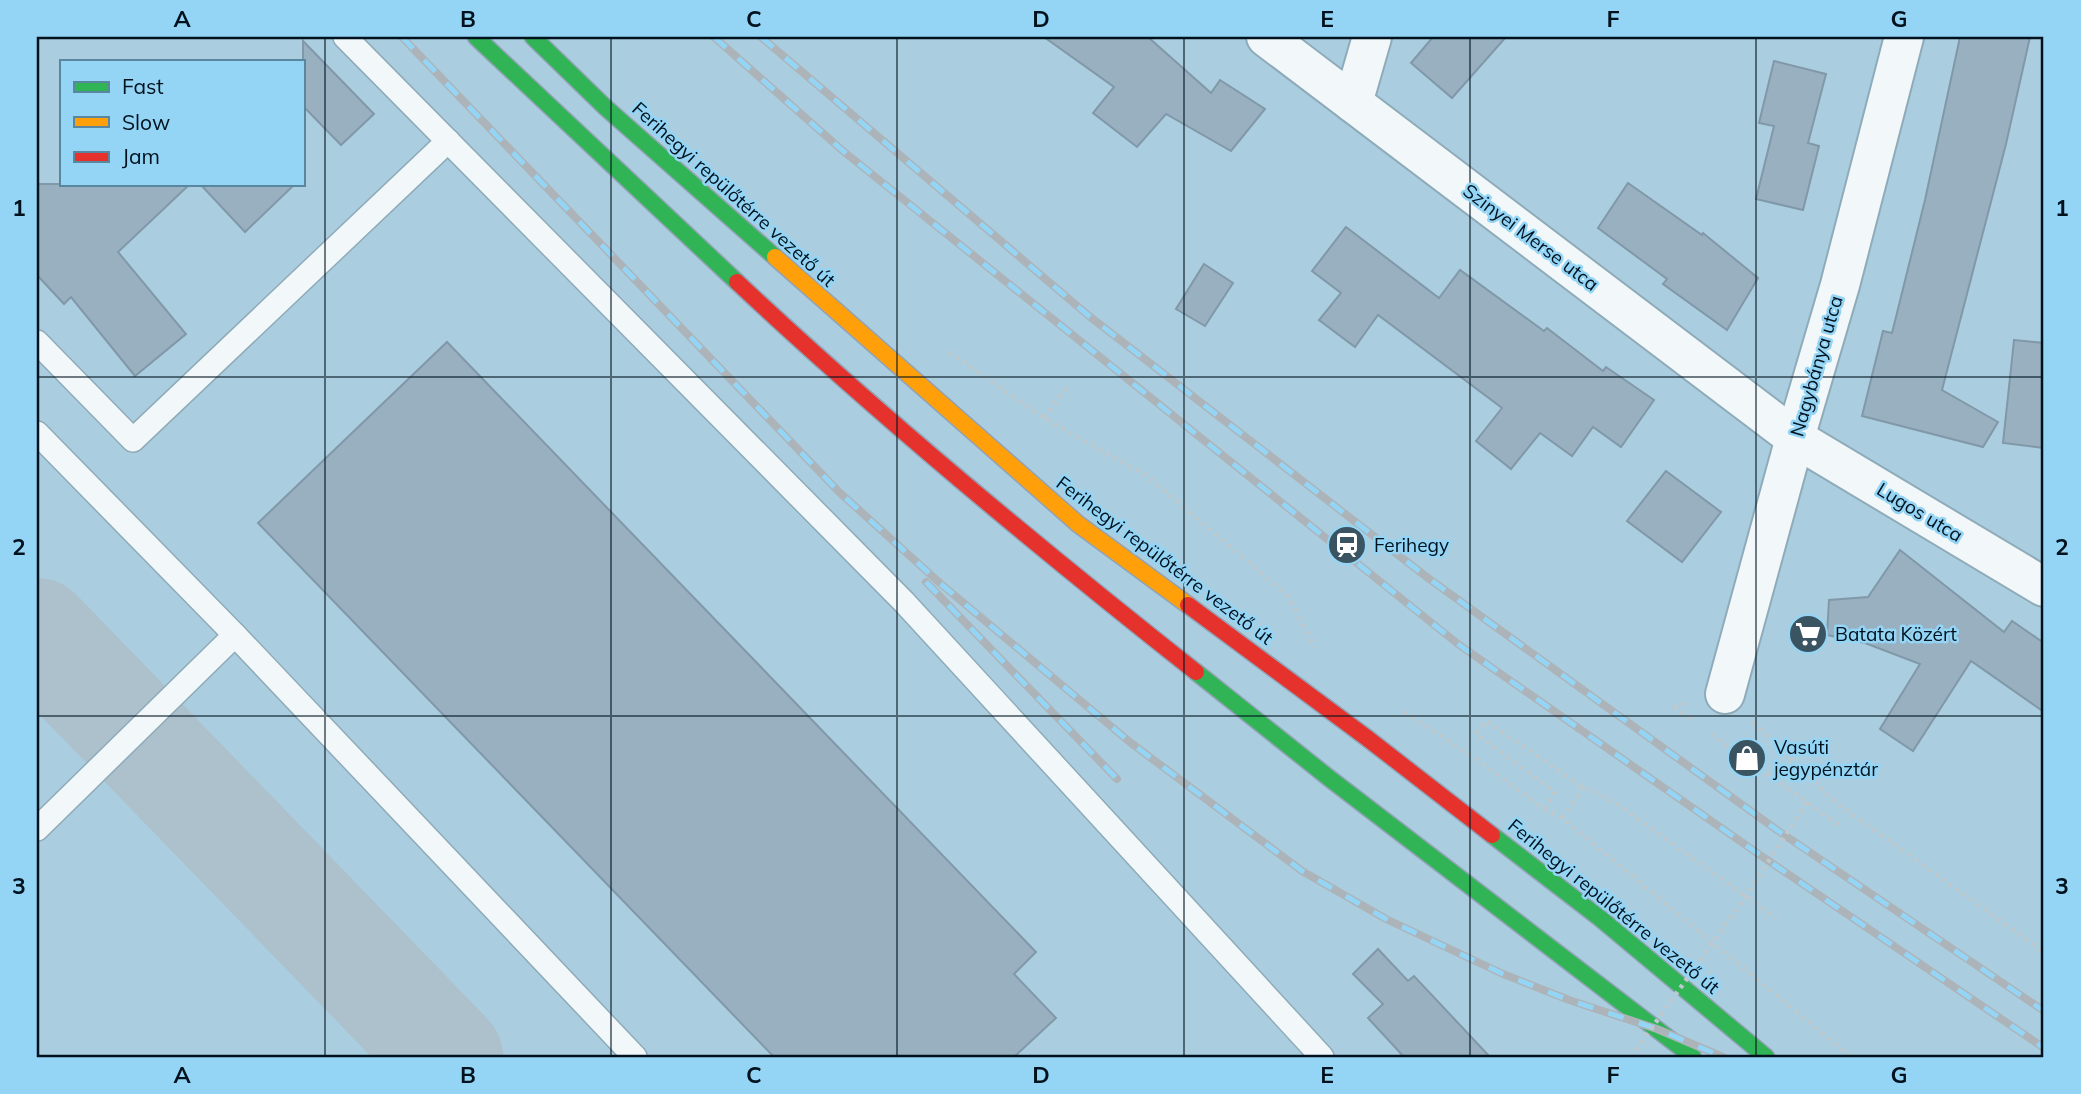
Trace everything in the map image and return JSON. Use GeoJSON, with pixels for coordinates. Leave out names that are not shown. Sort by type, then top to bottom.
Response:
{"type":"FeatureCollection","features":[{"type":"Feature","properties":{"kind":"main road"},"geometry":{"type":"LineString","coordinates":[[476,37],[801,342],[1071,573],[1329,778],[1693,1057]]}},
{"type":"Feature","properties":{"kind":"main road","name":"Ferihegyi repülőtérre vezető út"},"geometry":{"type":"LineString","coordinates":[[533,37],[605,107],[1078,524],[1398,762],[1601,919],[1766,1057]]}},
{"type":"Feature","properties":{"kind":"street","name":"Szinyei Merse utca"},"geometry":{"type":"LineString","coordinates":[[1266,37],[1795,438]]}},
{"type":"Feature","properties":{"kind":"street"},"geometry":{"type":"LineString","coordinates":[[1353,103],[1372,37]]}},
{"type":"Feature","properties":{"kind":"street","name":"Nagybánya utca"},"geometry":{"type":"LineString","coordinates":[[1725,694],[1840,285],[1904,37]]}},
{"type":"Feature","properties":{"kind":"street","name":"Lugos utca"},"geometry":{"type":"LineString","coordinates":[[1795,438],[2044,587]]}},
{"type":"Feature","properties":{"kind":"lane"},"geometry":{"type":"LineString","coordinates":[[345,37],[904,602],[1322,1057]]}},
{"type":"Feature","properties":{"kind":"lane"},"geometry":{"type":"LineString","coordinates":[[37,342],[133,440],[448,141]]}},
{"type":"Feature","properties":{"kind":"lane"},"geometry":{"type":"LineString","coordinates":[[37,433],[235,635],[635,1057]]}},
{"type":"Feature","properties":{"kind":"lane"},"geometry":{"type":"LineString","coordinates":[[37,829],[235,635]]}},
{"type":"Feature","properties":{"kind":"path"},"geometry":{"type":"LineString","coordinates":[[945,350],[1044,418],[1147,475],[1288,596],[1320,657]]}},
{"type":"Feature","properties":{"kind":"path"},"geometry":{"type":"LineString","coordinates":[[1044,418],[1067,387]]}},
{"type":"Feature","properties":{"kind":"path"},"geometry":{"type":"LineString","coordinates":[[1725,694],[1835,802],[2044,952]]}},
{"type":"Feature","properties":{"kind":"path"},"geometry":{"type":"LineString","coordinates":[[1674,707],[1700,726]]}},
{"type":"Feature","properties":{"kind":"path"},"geometry":{"type":"LineString","coordinates":[[1398,708],[1475,758],[1544,809],[1562,818],[1851,1057]]}},
{"type":"Feature","properties":{"kind":"path"},"geometry":{"type":"LineString","coordinates":[[1544,809],[1555,792],[1476,734],[1486,721],[1583,787],[1616,803],[1776,918]]}},
{"type":"Feature","properties":{"kind":"path"},"geometry":{"type":"LineString","coordinates":[[1711,733],[1839,825]]}},
{"type":"Feature","properties":{"kind":"path"},"geometry":{"type":"LineString","coordinates":[[1562,818],[1583,787]]}},
{"type":"Feature","properties":{"kind":"path"},"geometry":{"type":"LineString","coordinates":[[1631,1057],[1746,896],[1807,802]]}},
{"type":"Feature","properties":{"kind":"building"},"geometry":{"type":"Polygon","coordinates":[[[1044,37],[1148,37],[1211,93],[1220,80],[1265,109],[1231,151],[1166,114],[1137,147],[1093,113],[1114,87],[1044,37]]]}},
{"type":"Feature","properties":{"kind":"building"},"geometry":{"type":"Polygon","coordinates":[[[1433,37],[1506,37],[1452,98],[1411,63],[1433,37]]]}},
{"type":"Feature","properties":{"kind":"building"},"geometry":{"type":"Polygon","coordinates":[[[1960,37],[2030,37],[2006,144],[1942,390],[1998,422],[1983,447],[1862,416],[1883,331],[1892,333],[1925,200],[1960,37]]]}},
{"type":"Feature","properties":{"kind":"building"},"geometry":{"type":"Polygon","coordinates":[[[303,41],[374,114],[341,145],[304,107],[303,41]]]}},
{"type":"Feature","properties":{"kind":"building"},"geometry":{"type":"Polygon","coordinates":[[[1774,61],[1826,74],[1808,143],[1819,146],[1803,210],[1756,199],[1774,126],[1759,123],[1774,61]]]}},
{"type":"Feature","properties":{"kind":"building"},"geometry":{"type":"Polygon","coordinates":[[[1628,183],[1702,235],[1703,233],[1758,278],[1727,330],[1663,284],[1667,279],[1598,228],[1628,183]]]}},
{"type":"Feature","properties":{"kind":"building"},"geometry":{"type":"Polygon","coordinates":[[[37,184],[188,186],[118,252],[186,334],[135,376],[71,297],[64,304],[37,275],[37,184]]]}},
{"type":"Feature","properties":{"kind":"building"},"geometry":{"type":"Polygon","coordinates":[[[202,186],[293,186],[245,232],[202,186]]]}},
{"type":"Feature","properties":{"kind":"building"},"geometry":{"type":"Polygon","coordinates":[[[1346,227],[1439,298],[1460,270],[1544,331],[1547,328],[1603,371],[1606,367],[1654,400],[1621,447],[1593,427],[1572,456],[1540,433],[1511,469],[1476,441],[1502,408],[1378,315],[1355,347],[1319,320],[1341,293],[1312,271],[1346,227]]]}},
{"type":"Feature","properties":{"kind":"building"},"geometry":{"type":"Polygon","coordinates":[[[1204,264],[1233,283],[1205,326],[1176,309],[1204,264]]]}},
{"type":"Feature","properties":{"kind":"building"},"geometry":{"type":"Polygon","coordinates":[[[2014,340],[2044,343],[2044,448],[2003,443],[2014,340]]]}},
{"type":"Feature","properties":{"kind":"building"},"geometry":{"type":"Polygon","coordinates":[[[447,342],[1036,952],[1014,974],[1056,1018],[1014,1057],[774,1057],[258,523],[447,342]]]}},
{"type":"Feature","properties":{"kind":"building"},"geometry":{"type":"Polygon","coordinates":[[[1666,471],[1721,512],[1682,562],[1627,521],[1666,471]]]}},
{"type":"Feature","properties":{"kind":"building"},"geometry":{"type":"Polygon","coordinates":[[[1900,550],[2004,632],[2012,621],[2044,643],[2044,712],[1971,661],[1913,751],[1880,729],[1920,664],[1865,643],[1827,635],[1829,600],[1868,597],[1900,550]]]}},
{"type":"Feature","properties":{"kind":"building"},"geometry":{"type":"Polygon","coordinates":[[[1378,949],[1408,981],[1414,976],[1490,1057],[1404,1057],[1368,1018],[1383,1004],[1353,974],[1378,949]]]}},
{"type":"Feature","properties":{"kind":"taxiway"},"geometry":{"type":"LineString","coordinates":[[37,633],[448,1057]]}},
{"type":"Feature","properties":{"kind":"railway"},"geometry":{"type":"LineString","coordinates":[[402,37],[839,492],[941,584],[1131,743],[1302,871],[1386,919],[1503,974],[1569,1000],[1657,1029],[1723,1057]]}},
{"type":"Feature","properties":{"kind":"railway"},"geometry":{"type":"LineString","coordinates":[[714,37],[843,151],[1458,644],[1760,855],[2044,1048]]}},
{"type":"Feature","properties":{"kind":"railway"},"geometry":{"type":"LineString","coordinates":[[761,37],[1089,316],[1428,578],[1777,830],[2044,1011]]}},
{"type":"Feature","properties":{"kind":"railway"},"geometry":{"type":"LineString","coordinates":[[926,582],[1117,779]]}},
{"type":"Feature","properties":{"kind":"traffic: fast"},"geometry":{"type":"LineString","coordinates":[[476,37],[737,282]]}},
{"type":"Feature","properties":{"kind":"traffic: fast"},"geometry":{"type":"LineString","coordinates":[[533,37],[605,107],[775,257]]}},
{"type":"Feature","properties":{"kind":"traffic: fast"},"geometry":{"type":"LineString","coordinates":[[1196,672],[1329,778],[1693,1057]]}},
{"type":"Feature","properties":{"kind":"traffic: fast"},"geometry":{"type":"LineString","coordinates":[[1492,835],[1601,919],[1766,1057]]}},
{"type":"Feature","properties":{"kind":"traffic: slow"},"geometry":{"type":"LineString","coordinates":[[775,257],[1078,524],[1188,605]]}},
{"type":"Feature","properties":{"kind":"traffic: jam"},"geometry":{"type":"LineString","coordinates":[[737,282],[962,482],[1196,672]]}},
{"type":"Feature","properties":{"kind":"traffic: jam"},"geometry":{"type":"LineString","coordinates":[[1188,605],[1492,835]]}},
{"type":"Feature","properties":{"kind":"place","name":"Ferihegy"},"geometry":{"type":"Point","coordinates":[1347,545]}},
{"type":"Feature","properties":{"kind":"place","name":"Batata Közért"},"geometry":{"type":"Point","coordinates":[1808,634]}},
{"type":"Feature","properties":{"kind":"place","name":"Vasúti jegypénztár"},"geometry":{"type":"Point","coordinates":[1747,758]}}]}
